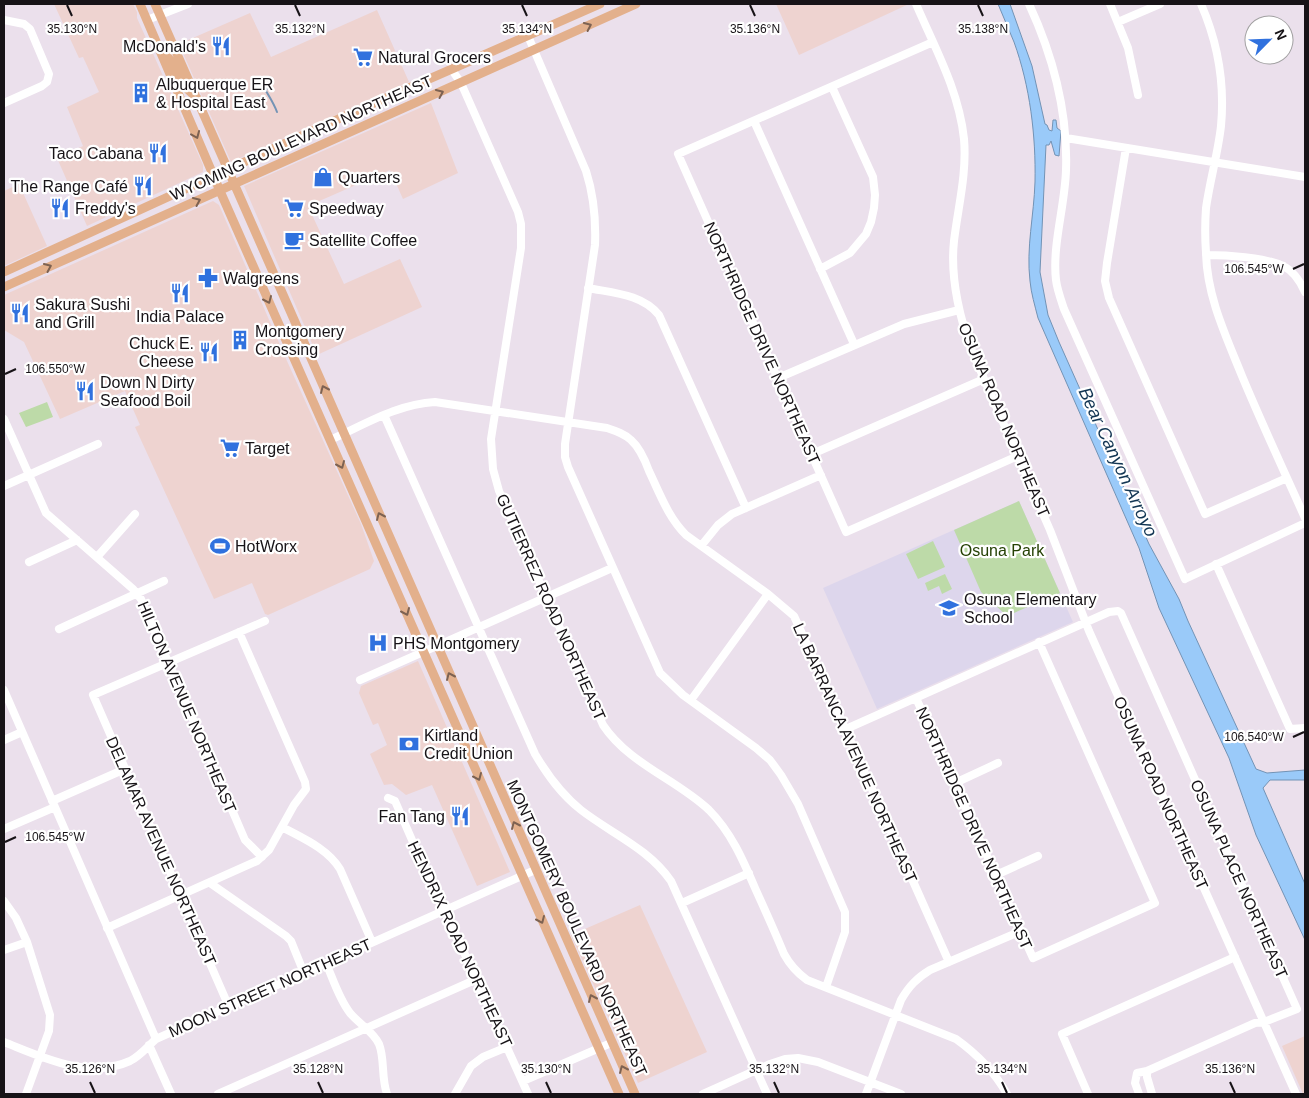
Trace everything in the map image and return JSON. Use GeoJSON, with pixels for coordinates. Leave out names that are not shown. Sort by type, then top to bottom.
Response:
{"type":"FeatureCollection","features":[{"type":"Feature","properties":{"kind":"main road","name":"MONTGOMERY BOULEVARD NORTHEAST"},"geometry":{"type":"LineString","coordinates":[[140,4],[220,191],[521,876],[619,1094]]}},
{"type":"Feature","properties":{"kind":"main road","name":"MONTGOMERY BOULEVARD NORTHEAST"},"geometry":{"type":"LineString","coordinates":[[155,4],[198,98],[436,646],[635,1094]]}},
{"type":"Feature","properties":{"kind":"main road","name":"WYOMING BOULEVARD NORTHEAST"},"geometry":{"type":"LineString","coordinates":[[4,272],[229,169],[600,4]]}},
{"type":"Feature","properties":{"kind":"main road","name":"WYOMING BOULEVARD NORTHEAST"},"geometry":{"type":"LineString","coordinates":[[4,287],[636,4]]}},
{"type":"Feature","properties":{"kind":"main road"},"geometry":{"type":"LineString","coordinates":[[156,42],[175,67],[184,86],[198,98]]}},
{"type":"Feature","properties":{"kind":"street"},"geometry":{"type":"LineString","coordinates":[[147,20],[188,4]]}},
{"type":"Feature","properties":{"kind":"street","name":"OSUNA ROAD NORTHEAST"},"geometry":{"type":"LineString","coordinates":[[916,4],[954,94],[960,115],[964,141],[964,170],[954,252],[954,280],[959,310],[971,349],[1050,530],[1085,622],[1296,1094]]}},
{"type":"Feature","properties":{"kind":"street"},"geometry":{"type":"LineString","coordinates":[[1029,4],[1050,52],[1066,138],[1065,190],[1056,252],[1056,280],[1064,309],[1185,579],[1305,524]]}},
{"type":"Feature","properties":{"kind":"street"},"geometry":{"type":"LineString","coordinates":[[1110,4],[1132,64],[1138,95]]}},
{"type":"Feature","properties":{"kind":"street"},"geometry":{"type":"LineString","coordinates":[[1118,22],[1160,4]]}},
{"type":"Feature","properties":{"kind":"street"},"geometry":{"type":"LineString","coordinates":[[1201,4],[1216,46],[1221,73],[1222,97],[1215,162],[1206,208],[1206,255],[1211,295],[1223,330],[1305,518]]}},
{"type":"Feature","properties":{"kind":"street"},"geometry":{"type":"LineString","coordinates":[[4,20],[24,24],[30,30],[49,74],[47,82],[42,86],[4,103]]}},
{"type":"Feature","properties":{"kind":"street"},"geometry":{"type":"LineString","coordinates":[[528,36],[581,156],[592,188],[596,232],[567,422],[565,457],[568,468],[660,673],[668,682],[770,760],[798,804],[846,912],[845,932],[826,987]]}},
{"type":"Feature","properties":{"kind":"street"},"geometry":{"type":"LineString","coordinates":[[854,344],[754,121],[933,42]]}},
{"type":"Feature","properties":{"kind":"street","name":"GUTIERREZ ROAD NORTHEAST"},"geometry":{"type":"LineString","coordinates":[[452,70],[461,84],[513,199],[521,224],[521,248],[491,439],[495,480],[598,715],[610,734],[630,754],[689,794],[710,812],[727,832],[742,858],[790,964],[797,973],[807,980],[956,1039],[972,1050],[998,1080],[1007,1094]]}},
{"type":"Feature","properties":{"kind":"street"},"geometry":{"type":"LineString","coordinates":[[820,269],[850,253],[866,234],[871,222],[875,195],[872,177],[832,87]]}},
{"type":"Feature","properties":{"kind":"street","name":"NORTHRIDGE DRIVE NORTHEAST"},"geometry":{"type":"LineString","coordinates":[[754,121],[678,154],[846,532],[1018,456]]}},
{"type":"Feature","properties":{"kind":"street"},"geometry":{"type":"LineString","coordinates":[[1066,138],[1305,177]]}},
{"type":"Feature","properties":{"kind":"street"},"geometry":{"type":"LineString","coordinates":[[1126,148],[1107,263],[1106,281],[1109,298],[1205,514],[1287,478]]}},
{"type":"Feature","properties":{"kind":"street"},"geometry":{"type":"LineString","coordinates":[[1206,255],[1258,260],[1284,266],[1295,274],[1305,292]]}},
{"type":"Feature","properties":{"kind":"street"},"geometry":{"type":"LineString","coordinates":[[588,288],[636,298],[647,303],[659,315],[746,508]]}},
{"type":"Feature","properties":{"kind":"street"},"geometry":{"type":"LineString","coordinates":[[778,378],[904,324],[959,310]]}},
{"type":"Feature","properties":{"kind":"street"},"geometry":{"type":"LineString","coordinates":[[812,454],[984,379]]}},
{"type":"Feature","properties":{"kind":"street","name":"LA BARRANCA AVENUE NORTHEAST"},"geometry":{"type":"LineString","coordinates":[[330,440],[404,407],[435,402],[607,428],[619,432],[632,441],[642,456],[670,516],[686,535],[768,594],[794,616],[949,962]]}},
{"type":"Feature","properties":{"kind":"street"},"geometry":{"type":"LineString","coordinates":[[384,415],[535,754],[562,793],[582,811],[656,861],[671,880],[767,1094]]}},
{"type":"Feature","properties":{"kind":"street","name":"HILTON AVENUE NORTHEAST"},"geometry":{"type":"LineString","coordinates":[[4,419],[46,513],[137,594],[169,661],[245,840],[262,857]]}},
{"type":"Feature","properties":{"kind":"street"},"geometry":{"type":"LineString","coordinates":[[4,486],[98,444]]}},
{"type":"Feature","properties":{"kind":"street"},"geometry":{"type":"LineString","coordinates":[[701,546],[725,519],[820,475]]}},
{"type":"Feature","properties":{"kind":"street"},"geometry":{"type":"LineString","coordinates":[[97,557],[134,514]]}},
{"type":"Feature","properties":{"kind":"street"},"geometry":{"type":"LineString","coordinates":[[28,562],[77,540]]}},
{"type":"Feature","properties":{"kind":"street"},"geometry":{"type":"LineString","coordinates":[[1216,564],[1290,729],[1305,728]]}},
{"type":"Feature","properties":{"kind":"street"},"geometry":{"type":"LineString","coordinates":[[360,680],[612,568]]}},
{"type":"Feature","properties":{"kind":"street"},"geometry":{"type":"LineString","coordinates":[[59,629],[164,581]]}},
{"type":"Feature","properties":{"kind":"street"},"geometry":{"type":"LineString","coordinates":[[691,700],[768,594]]}},
{"type":"Feature","properties":{"kind":"street","name":"OSUNA PLACE NORTHEAST"},"geometry":{"type":"LineString","coordinates":[[1085,622],[1114,610],[1121,613],[1297,1009],[1264,1022],[1255,1023],[1147,1071]]}},
{"type":"Feature","properties":{"kind":"street"},"geometry":{"type":"LineString","coordinates":[[169,661],[265,621]]}},
{"type":"Feature","properties":{"kind":"street"},"geometry":{"type":"LineString","coordinates":[[846,729],[1085,622]]}},
{"type":"Feature","properties":{"kind":"street"},"geometry":{"type":"LineString","coordinates":[[107,928],[251,866],[269,850],[306,789],[305,782],[239,632]]}},
{"type":"Feature","properties":{"kind":"street","name":"NORTHRIDGE DRIVE NORTHEAST"},"geometry":{"type":"LineString","coordinates":[[916,698],[1033,958],[1155,904],[1040,642]]}},
{"type":"Feature","properties":{"kind":"street","name":"DELAMAR AVENUE NORTHEAST"},"geometry":{"type":"LineString","coordinates":[[169,661],[93,695],[229,1007]]}},
{"type":"Feature","properties":{"kind":"street"},"geometry":{"type":"LineString","coordinates":[[4,690],[156,1039]]}},
{"type":"Feature","properties":{"kind":"street"},"geometry":{"type":"LineString","coordinates":[[4,740],[22,732]]}},
{"type":"Feature","properties":{"kind":"street"},"geometry":{"type":"LineString","coordinates":[[955,783],[998,763]]}},
{"type":"Feature","properties":{"kind":"street"},"geometry":{"type":"LineString","coordinates":[[4,830],[125,769]]}},
{"type":"Feature","properties":{"kind":"street","name":"HENDRIX ROAD NORTHEAST"},"geometry":{"type":"LineString","coordinates":[[388,798],[395,801],[439,902],[477,979],[528,1094]]}},
{"type":"Feature","properties":{"kind":"street"},"geometry":{"type":"LineString","coordinates":[[282,827],[324,851],[334,859],[343,874],[372,942]]}},
{"type":"Feature","properties":{"kind":"street"},"geometry":{"type":"LineString","coordinates":[[996,875],[1038,856]]}},
{"type":"Feature","properties":{"kind":"street","name":"MOON STREET NORTHEAST"},"geometry":{"type":"LineString","coordinates":[[4,1042],[70,1065],[85,1068],[116,1066],[130,1061],[142,1053],[156,1039],[535,870]]}},
{"type":"Feature","properties":{"kind":"street"},"geometry":{"type":"LineString","coordinates":[[682,903],[749,873]]}},
{"type":"Feature","properties":{"kind":"street"},"geometry":{"type":"LineString","coordinates":[[210,883],[286,936],[291,941],[304,973]]}},
{"type":"Feature","properties":{"kind":"street"},"geometry":{"type":"LineString","coordinates":[[4,901],[16,918],[27,942],[50,1015],[49,1031],[26,1094]]}},
{"type":"Feature","properties":{"kind":"street"},"geometry":{"type":"LineString","coordinates":[[866,1094],[895,1014],[907,989],[916,979],[930,970],[1021,930]]}},
{"type":"Feature","properties":{"kind":"street"},"geometry":{"type":"LineString","coordinates":[[4,950],[27,942]]}},
{"type":"Feature","properties":{"kind":"street"},"geometry":{"type":"LineString","coordinates":[[1088,1094],[1062,1034],[1235,957]]}},
{"type":"Feature","properties":{"kind":"street"},"geometry":{"type":"LineString","coordinates":[[326,963],[346,1006],[374,1036],[382,1051],[382,1075],[387,1094]]}},
{"type":"Feature","properties":{"kind":"street"},"geometry":{"type":"LineString","coordinates":[[218,1094],[477,979]]}},
{"type":"Feature","properties":{"kind":"street"},"geometry":{"type":"LineString","coordinates":[[523,1081],[612,1043]]}},
{"type":"Feature","properties":{"kind":"street"},"geometry":{"type":"LineString","coordinates":[[149,1045],[171,1094]]}},
{"type":"Feature","properties":{"kind":"street"},"geometry":{"type":"LineString","coordinates":[[455,1094],[471,1066],[507,1047]]}},
{"type":"Feature","properties":{"kind":"street"},"geometry":{"type":"LineString","coordinates":[[703,1094],[785,1059],[798,1058],[818,1062],[901,1094]]}},
{"type":"Feature","properties":{"kind":"street"},"geometry":{"type":"LineString","coordinates":[[1139,1094],[1134,1083],[1135,1078],[1138,1074],[1147,1071],[1152,1094]]}},
{"type":"Feature","properties":{"kind":"shaded area"},"geometry":{"type":"Polygon","coordinates":[[[54,4],[133,4],[137,12],[137,18],[203,165],[203,172],[87,226],[57,158],[83,146],[67,107],[99,92],[83,57],[79,58],[54,4]]]}},
{"type":"Feature","properties":{"kind":"shaded area"},"geometry":{"type":"Polygon","coordinates":[[[776,4],[909,4],[799,55],[776,4]]]}},
{"type":"Feature","properties":{"kind":"shaded area"},"geometry":{"type":"Polygon","coordinates":[[[377,10],[409,82],[231,162],[179,44],[250,13],[271,57],[377,10]]]}},
{"type":"Feature","properties":{"kind":"shaded area"},"geometry":{"type":"Polygon","coordinates":[[[431,103],[458,173],[403,199],[390,170],[308,206],[344,284],[400,259],[422,307],[317,355],[244,186],[431,103]]]}},
{"type":"Feature","properties":{"kind":"shaded area"},"geometry":{"type":"Polygon","coordinates":[[[19,184],[47,246],[4,266],[4,191],[19,184]]]}},
{"type":"Feature","properties":{"kind":"shaded area"},"geometry":{"type":"Polygon","coordinates":[[[213,201],[219,205],[361,524],[374,561],[370,569],[268,615],[265,614],[252,583],[214,599],[135,427],[140,425],[125,391],[60,419],[24,342],[4,330],[4,295],[213,201]]]}},
{"type":"Feature","properties":{"kind":"shaded area","name":"Osuna Elementary School"},"geometry":{"type":"Polygon","coordinates":[[[1019,501],[1073,622],[877,709],[823,588],[1019,501]]]}},
{"type":"Feature","properties":{"kind":"shaded area"},"geometry":{"type":"Polygon","coordinates":[[[418,661],[510,872],[477,886],[432,785],[406,795],[392,784],[384,785],[370,754],[387,745],[378,723],[373,725],[359,693],[361,686],[418,661]]]}},
{"type":"Feature","properties":{"kind":"shaded area"},"geometry":{"type":"Polygon","coordinates":[[[640,905],[707,1052],[638,1083],[571,935],[640,905]]]}},
{"type":"Feature","properties":{"kind":"shaded area"},"geometry":{"type":"Polygon","coordinates":[[[1305,1036],[1305,1094],[1303,1094],[1282,1046],[1305,1036]]]}},
{"type":"Feature","properties":{"kind":"green space"},"geometry":{"type":"Polygon","coordinates":[[[47,402],[53,417],[26,427],[19,413],[47,402]]]}},
{"type":"Feature","properties":{"kind":"green space","name":"Osuna Park"},"geometry":{"type":"Polygon","coordinates":[[[1019,501],[1060,593],[1007,616],[981,592],[954,530],[1019,501]]]}},
{"type":"Feature","properties":{"kind":"green space"},"geometry":{"type":"Polygon","coordinates":[[[933,541],[945,567],[918,579],[906,554],[933,541]]]}},
{"type":"Feature","properties":{"kind":"green space"},"geometry":{"type":"Polygon","coordinates":[[[945,574],[952,589],[942,594],[939,586],[928,591],[925,583],[945,574]]]}},
{"type":"Feature","properties":{"kind":"water"},"geometry":{"type":"Polygon","coordinates":[[[998,4],[1010,4],[1032,66],[1045,124],[1052,131],[1053,120],[1056,120],[1057,128],[1061,131],[1059,156],[1055,155],[1051,141],[1049,145],[1046,145],[1040,272],[1048,315],[1149,544],[1179,599],[1256,769],[1267,773],[1305,770],[1305,780],[1270,780],[1263,788],[1305,884],[1305,940],[1256,835],[1229,758],[1159,608],[1139,548],[1038,318],[1031,290],[1029,269],[1035,182],[1031,111],[1020,59],[998,4]]]}},
{"type":"Feature","properties":{"kind":"waterway"},"geometry":{"type":"LineString","coordinates":[[263,85],[267,87],[266,91],[277,112]]}},
{"type":"Feature","properties":{"kind":"place","name":"McDonald's"},"geometry":{"type":"Point","coordinates":[221,46]}},
{"type":"Feature","properties":{"kind":"place","name":"Natural Grocers"},"geometry":{"type":"Point","coordinates":[363,57]}},
{"type":"Feature","properties":{"kind":"place","name":"Albuquerque ER & Hospital East"},"geometry":{"type":"Point","coordinates":[141,93]}},
{"type":"Feature","properties":{"kind":"place","name":"Taco Cabana"},"geometry":{"type":"Point","coordinates":[158,153]}},
{"type":"Feature","properties":{"kind":"place","name":"Quarters"},"geometry":{"type":"Point","coordinates":[323,177]}},
{"type":"Feature","properties":{"kind":"place","name":"The Range Café"},"geometry":{"type":"Point","coordinates":[143,186]}},
{"type":"Feature","properties":{"kind":"place","name":"Freddy's"},"geometry":{"type":"Point","coordinates":[60,208]}},
{"type":"Feature","properties":{"kind":"place","name":"Speedway"},"geometry":{"type":"Point","coordinates":[294,208]}},
{"type":"Feature","properties":{"kind":"place","name":"Satellite Coffee"},"geometry":{"type":"Point","coordinates":[294,240]}},
{"type":"Feature","properties":{"kind":"place","name":"Walgreens"},"geometry":{"type":"Point","coordinates":[208,278]}},
{"type":"Feature","properties":{"kind":"place","name":"India Palace"},"geometry":{"type":"Point","coordinates":[180,293]}},
{"type":"Feature","properties":{"kind":"place","name":"Sakura Sushi and Grill"},"geometry":{"type":"Point","coordinates":[20,313]}},
{"type":"Feature","properties":{"kind":"place","name":"Montgomery Crossing"},"geometry":{"type":"Point","coordinates":[240,340]}},
{"type":"Feature","properties":{"kind":"place","name":"Chuck E. Cheese"},"geometry":{"type":"Point","coordinates":[209,352]}},
{"type":"Feature","properties":{"kind":"place","name":"Down N Dirty Seafood Boil"},"geometry":{"type":"Point","coordinates":[85,391]}},
{"type":"Feature","properties":{"kind":"place","name":"Target"},"geometry":{"type":"Point","coordinates":[230,448]}},
{"type":"Feature","properties":{"kind":"place","name":"HotWorx"},"geometry":{"type":"Point","coordinates":[220,546]}},
{"type":"Feature","properties":{"kind":"place","name":"Osuna Elementary School"},"geometry":{"type":"Point","coordinates":[949,608]}},
{"type":"Feature","properties":{"kind":"place","name":"PHS Montgomery"},"geometry":{"type":"Point","coordinates":[378,643]}},
{"type":"Feature","properties":{"kind":"place","name":"Kirtland Credit Union"},"geometry":{"type":"Point","coordinates":[409,744]}},
{"type":"Feature","properties":{"kind":"place","name":"Fan Tang"},"geometry":{"type":"Point","coordinates":[460,816]}},
{"type":"Feature","properties":{"kind":"water label","name":"Bear Canyon Arroyo"},"geometry":{"type":"Point","coordinates":[1118,462]}}]}
